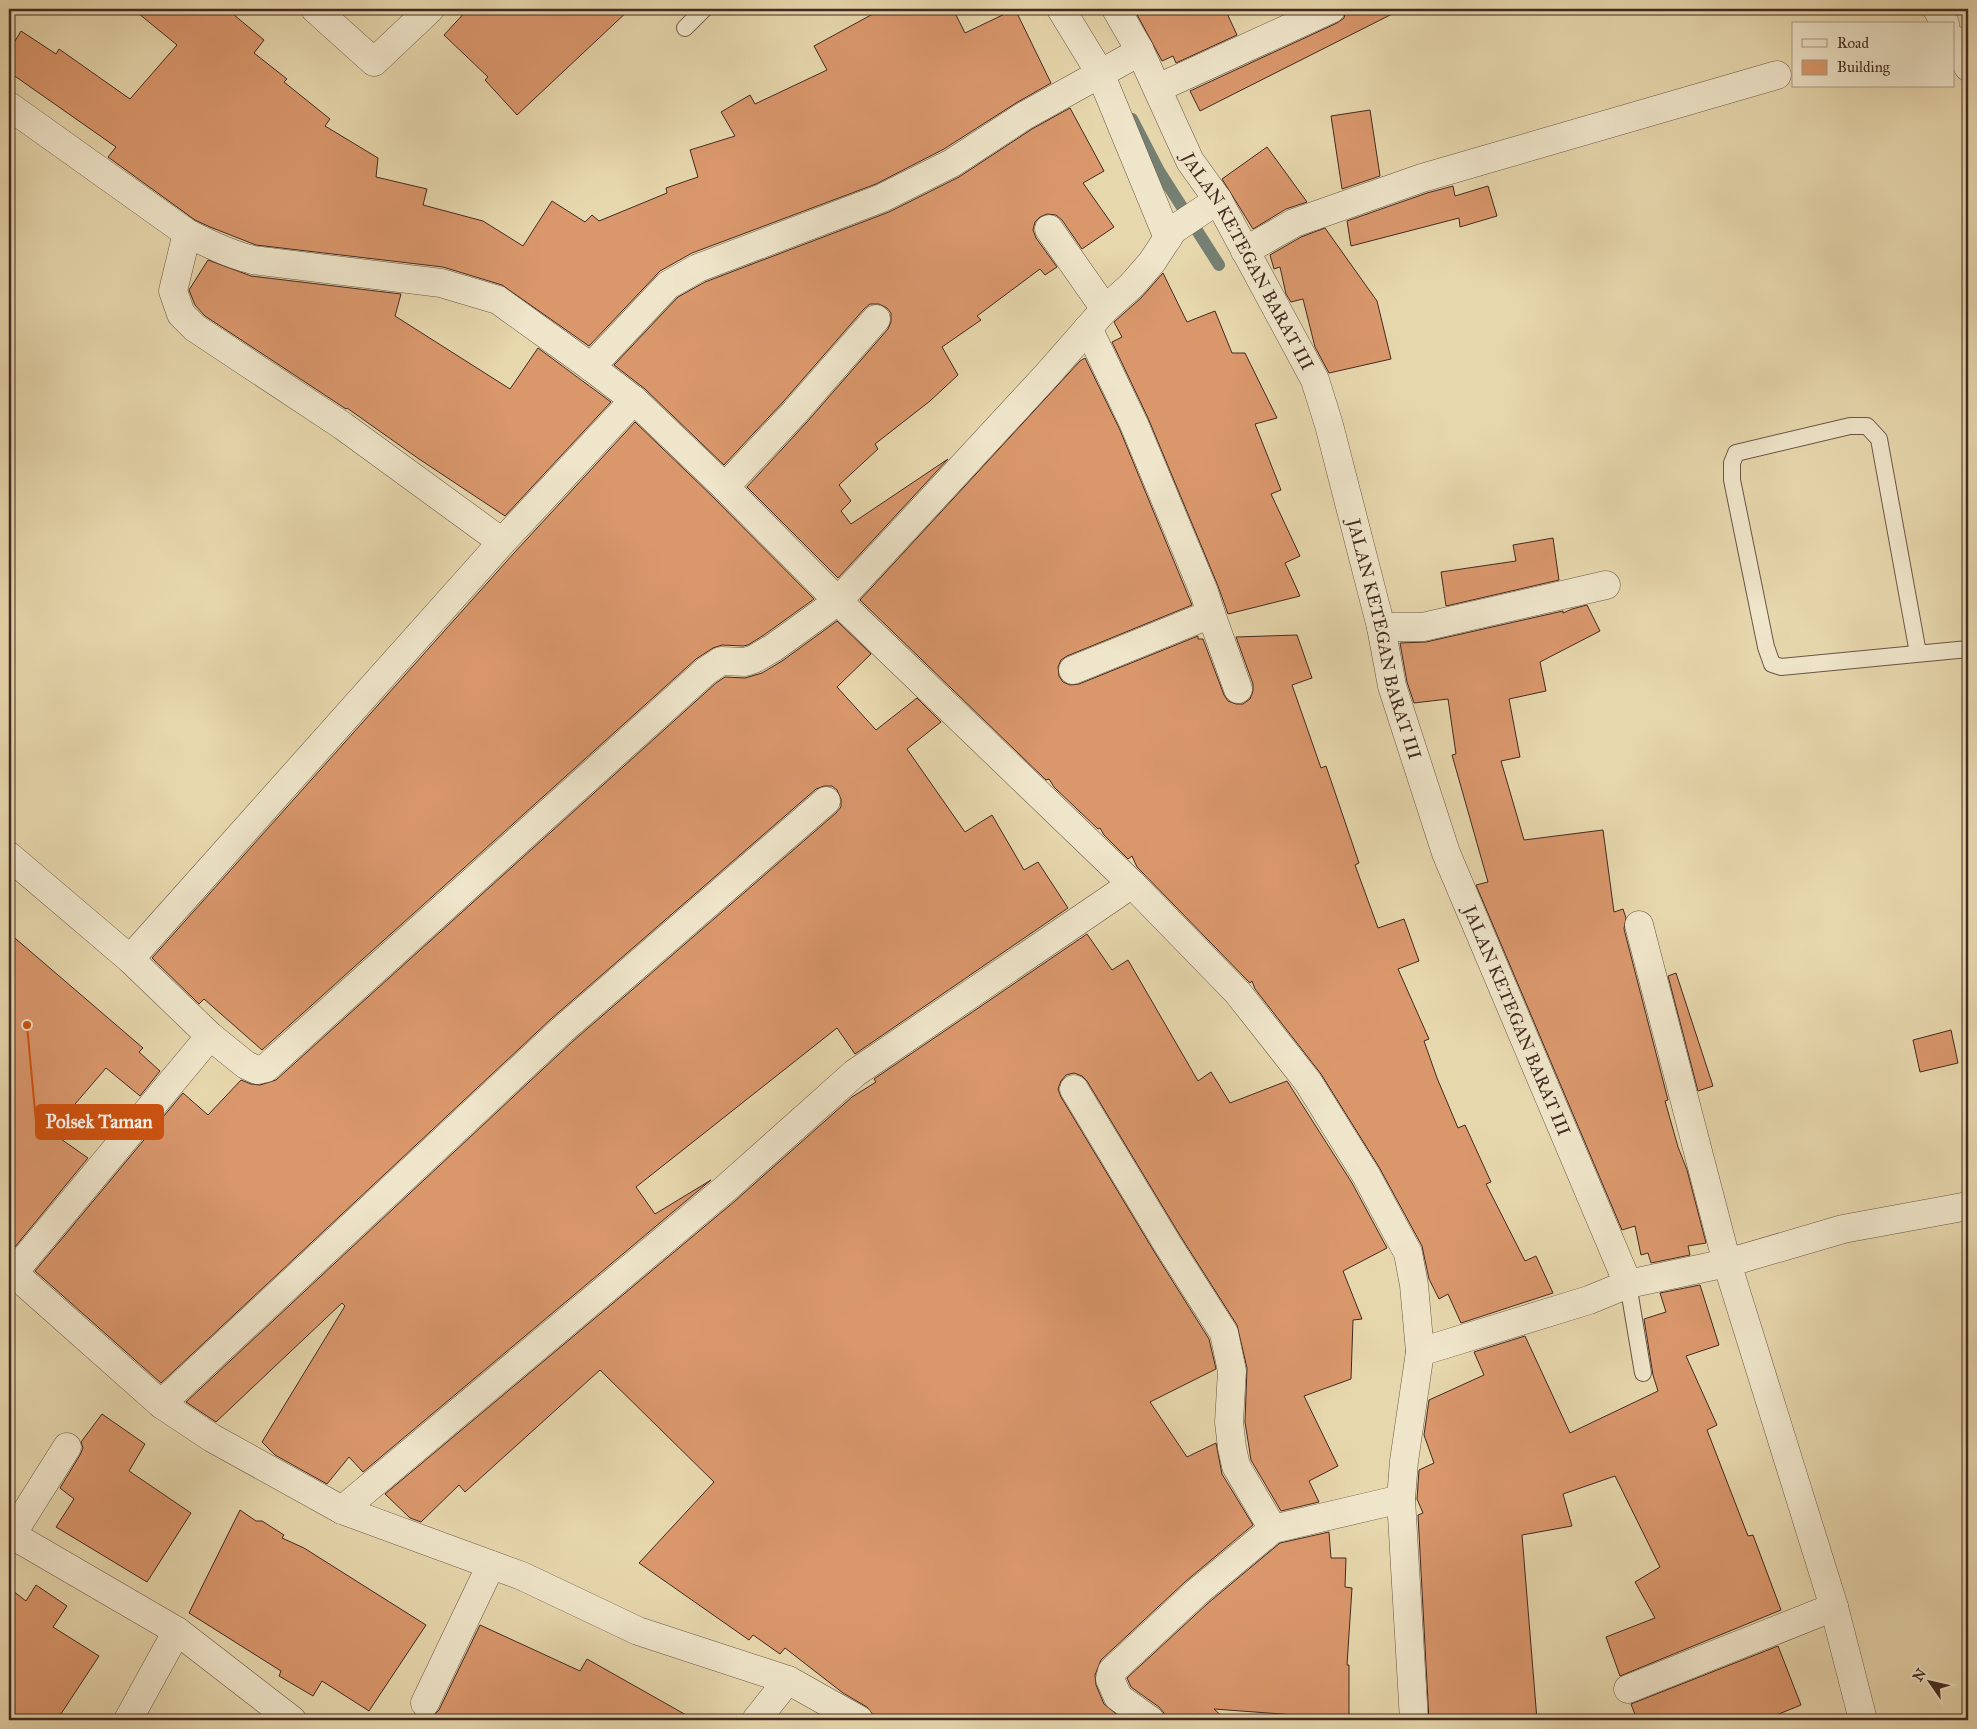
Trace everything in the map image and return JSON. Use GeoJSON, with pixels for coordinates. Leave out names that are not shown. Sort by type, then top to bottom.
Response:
{"type":"FeatureCollection","features":[{"type":"Feature","properties":{"kind":"street"},"geometry":{"type":"LineString","coordinates":[[315,9],[374,62],[430,9]]}},
{"type":"Feature","properties":{"kind":"street"},"geometry":{"type":"LineString","coordinates":[[1061,9],[1103,71],[1170,234]]}},
{"type":"Feature","properties":{"kind":"street","name":"JALAN KETEGAN BARAT III"},"geometry":{"type":"LineString","coordinates":[[1116,9],[1136,52],[1158,88],[1175,132],[1190,161],[1208,206],[1245,252],[1315,380],[1329,425],[1381,627],[1392,686],[1446,853],[1623,1285]]}},
{"type":"Feature","properties":{"kind":"street"},"geometry":{"type":"LineString","coordinates":[[1158,88],[1330,9]]}},
{"type":"Feature","properties":{"kind":"street"},"geometry":{"type":"LineString","coordinates":[[1937,9],[1944,22]]}},
{"type":"Feature","properties":{"kind":"street"},"geometry":{"type":"LineString","coordinates":[[1954,40],[1968,66]]}},
{"type":"Feature","properties":{"kind":"street"},"geometry":{"type":"LineString","coordinates":[[591,366],[668,284],[698,268],[882,198],[952,163],[1024,116],[1136,52]]}},
{"type":"Feature","properties":{"kind":"street"},"geometry":{"type":"LineString","coordinates":[[1245,252],[1294,223],[1422,178],[1777,75]]}},
{"type":"Feature","properties":{"kind":"street"},"geometry":{"type":"LineString","coordinates":[[9,106],[187,233],[234,255],[253,260],[441,283],[498,300],[591,366],[634,400],[724,487],[838,601],[1132,884],[1238,994],[1308,1082],[1366,1175],[1408,1254],[1414,1285],[1420,1352],[1404,1461],[1401,1499],[1414,1720]]}},
{"type":"Feature","properties":{"kind":"street"},"geometry":{"type":"LineString","coordinates":[[9,856],[130,959],[210,1036],[246,1065],[257,1070],[266,1068],[706,671],[721,661],[745,662],[754,659],[773,648],[838,601],[1027,397],[1096,318],[1131,286],[1152,262],[1170,234],[1208,206]]}},
{"type":"Feature","properties":{"kind":"street"},"geometry":{"type":"LineString","coordinates":[[1050,228],[1096,318],[1134,424],[1204,592],[1238,689]]}},
{"type":"Feature","properties":{"kind":"street"},"geometry":{"type":"LineString","coordinates":[[187,233],[173,291],[181,314],[195,328],[343,426],[502,542]]}},
{"type":"Feature","properties":{"kind":"street"},"geometry":{"type":"LineString","coordinates":[[724,487],[795,412],[876,319]]}},
{"type":"Feature","properties":{"kind":"street"},"geometry":{"type":"LineString","coordinates":[[130,959],[502,542],[634,400]]}},
{"type":"Feature","properties":{"kind":"street"},"geometry":{"type":"LineString","coordinates":[[1381,627],[1423,627],[1606,584]]}},
{"type":"Feature","properties":{"kind":"street"},"geometry":{"type":"LineString","coordinates":[[1073,670],[1211,614]]}},
{"type":"Feature","properties":{"kind":"street"},"geometry":{"type":"LineString","coordinates":[[161,1404],[562,1030],[826,800]]}},
{"type":"Feature","properties":{"kind":"street"},"geometry":{"type":"LineString","coordinates":[[342,1510],[725,1189],[855,1073],[1132,884]]}},
{"type":"Feature","properties":{"kind":"street"},"geometry":{"type":"LineString","coordinates":[[1639,925],[1727,1263],[1834,1607],[1863,1720]]}},
{"type":"Feature","properties":{"kind":"street"},"geometry":{"type":"LineString","coordinates":[[210,1036],[10,1273],[161,1404],[212,1438],[342,1510],[522,1576],[638,1631],[788,1680],[859,1720]]}},
{"type":"Feature","properties":{"kind":"street"},"geometry":{"type":"LineString","coordinates":[[1074,1088],[1168,1245],[1224,1333],[1232,1371],[1229,1422],[1236,1466],[1273,1529]]}},
{"type":"Feature","properties":{"kind":"street"},"geometry":{"type":"LineString","coordinates":[[1420,1352],[1589,1300],[1623,1285],[1727,1263],[1843,1229],[1968,1206]]}},
{"type":"Feature","properties":{"kind":"street"},"geometry":{"type":"LineString","coordinates":[[67,1447],[10,1537],[177,1631],[292,1720]]}},
{"type":"Feature","properties":{"kind":"street"},"geometry":{"type":"LineString","coordinates":[[1150,1720],[1118,1697],[1110,1679],[1112,1671],[1197,1592],[1273,1529],[1401,1499]]}},
{"type":"Feature","properties":{"kind":"street"},"geometry":{"type":"LineString","coordinates":[[425,1703],[492,1565]]}},
{"type":"Feature","properties":{"kind":"street"},"geometry":{"type":"LineString","coordinates":[[1628,1689],[1834,1607]]}},
{"type":"Feature","properties":{"kind":"street"},"geometry":{"type":"LineString","coordinates":[[128,1720],[177,1631]]}},
{"type":"Feature","properties":{"kind":"street"},"geometry":{"type":"LineString","coordinates":[[756,1720],[788,1680]]}},
{"type":"Feature","properties":{"kind":"lane"},"geometry":{"type":"LineString","coordinates":[[685,28],[704,9]]}},
{"type":"Feature","properties":{"kind":"lane"},"geometry":{"type":"LineString","coordinates":[[1918,653],[1879,439],[1867,426],[1850,426],[1736,453],[1732,463],[1732,480],[1766,647],[1772,664],[1781,667],[1968,649]]}},
{"type":"Feature","properties":{"kind":"lane"},"geometry":{"type":"LineString","coordinates":[[1623,1285],[1643,1373]]}},
{"type":"Feature","properties":{"kind":"building"},"geometry":{"type":"Polygon","coordinates":[[[133,9],[227,9],[264,40],[254,53],[287,79],[284,82],[330,119],[325,126],[378,158],[376,177],[427,189],[423,205],[483,221],[523,246],[552,201],[585,222],[592,215],[599,221],[667,193],[666,188],[698,177],[690,150],[735,136],[721,112],[750,95],[755,104],[827,70],[814,46],[882,9],[953,9],[965,33],[1015,9],[1051,83],[944,149],[876,184],[692,253],[660,271],[589,346],[502,285],[443,267],[256,245],[195,220],[108,157],[116,147],[9,72],[9,51],[21,31],[56,54],[59,49],[130,99],[177,45],[133,9]]]}},
{"type":"Feature","properties":{"kind":"building"},"geometry":{"type":"Polygon","coordinates":[[[468,9],[630,9],[517,115],[485,80],[488,77],[444,35],[468,9]]]}},
{"type":"Feature","properties":{"kind":"building"},"geometry":{"type":"Polygon","coordinates":[[[1134,9],[1225,9],[1237,35],[1176,63],[1173,56],[1162,61],[1134,9]]]}},
{"type":"Feature","properties":{"kind":"building"},"geometry":{"type":"Polygon","coordinates":[[[1346,9],[1402,9],[1200,111],[1190,91],[1337,23],[1344,18],[1346,9]]]}},
{"type":"Feature","properties":{"kind":"building"},"geometry":{"type":"Polygon","coordinates":[[[1070,108],[1104,171],[1083,183],[1114,227],[1082,249],[1062,220],[1056,215],[1047,214],[1035,222],[1033,230],[1036,238],[1057,267],[1045,275],[1040,269],[977,316],[981,320],[942,347],[958,375],[930,401],[875,444],[878,449],[839,485],[851,501],[841,511],[851,524],[948,459],[838,578],[747,487],[888,329],[891,322],[891,313],[887,308],[879,304],[870,304],[864,309],[783,402],[724,465],[645,389],[614,365],[678,297],[705,282],[889,212],[959,177],[1032,129],[1070,108]]]}},
{"type":"Feature","properties":{"kind":"building"},"geometry":{"type":"Polygon","coordinates":[[[1370,110],[1380,176],[1342,189],[1331,116],[1370,110]]]}},
{"type":"Feature","properties":{"kind":"building"},"geometry":{"type":"Polygon","coordinates":[[[1267,147],[1307,202],[1286,209],[1253,229],[1222,179],[1267,147]]]}},
{"type":"Feature","properties":{"kind":"building"},"geometry":{"type":"Polygon","coordinates":[[[1453,186],[1455,196],[1488,186],[1497,216],[1460,227],[1459,218],[1351,246],[1347,221],[1427,193],[1453,186]]]}},
{"type":"Feature","properties":{"kind":"building"},"geometry":{"type":"Polygon","coordinates":[[[1325,228],[1377,301],[1391,359],[1329,373],[1315,347],[1303,299],[1291,302],[1286,294],[1280,267],[1274,269],[1270,255],[1301,237],[1325,228]]]}},
{"type":"Feature","properties":{"kind":"building"},"geometry":{"type":"Polygon","coordinates":[[[208,260],[251,276],[401,294],[395,316],[510,389],[538,348],[611,402],[505,516],[347,408],[205,316],[195,305],[189,290],[208,260]]]}},
{"type":"Feature","properties":{"kind":"building"},"geometry":{"type":"Polygon","coordinates":[[[1163,273],[1187,322],[1215,311],[1232,353],[1245,353],[1277,418],[1255,424],[1281,490],[1271,494],[1300,556],[1285,563],[1300,596],[1228,614],[1148,418],[1112,342],[1122,337],[1114,322],[1141,298],[1163,273]]]}},
{"type":"Feature","properties":{"kind":"building"},"geometry":{"type":"Polygon","coordinates":[[[1085,358],[1120,430],[1192,605],[1067,656],[1061,660],[1058,667],[1059,676],[1063,682],[1070,685],[1079,684],[1198,636],[1198,639],[1203,639],[1224,695],[1228,701],[1243,704],[1250,699],[1253,684],[1236,637],[1297,635],[1312,678],[1292,685],[1321,768],[1326,766],[1359,863],[1355,865],[1378,928],[1404,919],[1419,961],[1398,969],[1429,1039],[1424,1041],[1437,1078],[1458,1128],[1465,1125],[1491,1182],[1486,1184],[1525,1261],[1536,1256],[1553,1293],[1461,1323],[1448,1294],[1439,1299],[1429,1279],[1422,1246],[1379,1167],[1321,1074],[1255,989],[1252,981],[1250,983],[1137,867],[1132,856],[1128,859],[1104,835],[1100,828],[1098,829],[1054,787],[1049,779],[1046,780],[860,600],[1080,361],[1085,358]]]}},
{"type":"Feature","properties":{"kind":"building"},"geometry":{"type":"Polygon","coordinates":[[[635,422],[714,498],[814,599],[748,645],[722,645],[713,648],[696,659],[262,1050],[204,999],[199,1004],[152,958],[514,553],[635,422]]]}},
{"type":"Feature","properties":{"kind":"building"},"geometry":{"type":"Polygon","coordinates":[[[1553,538],[1559,580],[1446,606],[1441,572],[1516,561],[1513,545],[1553,538]]]}},
{"type":"Feature","properties":{"kind":"building"},"geometry":{"type":"Polygon","coordinates":[[[1587,605],[1600,631],[1540,662],[1546,691],[1509,699],[1520,757],[1501,761],[1524,840],[1603,830],[1614,912],[1623,909],[1626,918],[1624,929],[1668,1100],[1665,1101],[1678,1147],[1687,1170],[1706,1243],[1688,1246],[1690,1255],[1651,1263],[1648,1253],[1641,1255],[1635,1226],[1622,1230],[1476,885],[1488,882],[1452,755],[1456,754],[1448,699],[1414,703],[1407,682],[1400,643],[1426,642],[1563,611],[1563,613],[1587,605]]]}},
{"type":"Feature","properties":{"kind":"building"},"geometry":{"type":"Polygon","coordinates":[[[837,621],[871,654],[837,687],[876,730],[917,698],[941,722],[907,749],[965,832],[992,815],[1024,870],[1038,862],[1068,908],[855,1054],[837,1028],[636,1187],[655,1214],[711,1180],[363,1472],[349,1457],[327,1484],[275,1455],[262,1442],[345,1306],[342,1303],[216,1422],[186,1402],[572,1042],[836,813],[841,807],[841,799],[837,790],[832,786],[816,789],[551,1019],[161,1383],[35,1271],[183,1093],[208,1115],[241,1080],[260,1085],[276,1080],[716,683],[725,677],[745,678],[762,673],[782,661],[837,621]]]}},
{"type":"Feature","properties":{"kind":"building"},"geometry":{"type":"Polygon","coordinates":[[[9,933],[143,1048],[139,1052],[160,1071],[140,1096],[106,1068],[51,1132],[88,1158],[10,1253],[9,933]]]}},
{"type":"Feature","properties":{"kind":"building"},"geometry":{"type":"Polygon","coordinates":[[[1087,934],[1112,970],[1128,960],[1198,1081],[1211,1072],[1230,1103],[1287,1081],[1352,1183],[1387,1248],[1343,1271],[1362,1319],[1353,1320],[1351,1379],[1304,1396],[1338,1466],[1309,1481],[1319,1502],[1281,1511],[1251,1460],[1245,1422],[1247,1368],[1237,1325],[1181,1237],[1087,1081],[1082,1076],[1074,1073],[1066,1075],[1061,1081],[1058,1089],[1061,1097],[1209,1339],[1216,1369],[1150,1402],[1187,1457],[1216,1443],[1222,1474],[1253,1525],[1186,1581],[1101,1660],[1095,1675],[1096,1685],[1104,1704],[1124,1720],[877,1720],[867,1707],[843,1693],[785,1648],[780,1654],[753,1635],[749,1640],[639,1563],[714,1482],[600,1370],[465,1492],[459,1485],[421,1522],[410,1518],[385,1494],[735,1201],[852,1097],[876,1082],[874,1079],[1087,934]]]}},
{"type":"Feature","properties":{"kind":"building"},"geometry":{"type":"Polygon","coordinates":[[[1676,973],[1713,1086],[1698,1091],[1668,976],[1676,973]]]}},
{"type":"Feature","properties":{"kind":"building"},"geometry":{"type":"Polygon","coordinates":[[[1951,1030],[1958,1063],[1920,1072],[1913,1040],[1951,1030]]]}},
{"type":"Feature","properties":{"kind":"building"},"geometry":{"type":"Polygon","coordinates":[[[1700,1285],[1719,1345],[1686,1356],[1717,1425],[1707,1430],[1748,1536],[1753,1535],[1781,1610],[1620,1676],[1606,1637],[1655,1618],[1635,1582],[1660,1567],[1615,1476],[1563,1494],[1572,1526],[1522,1535],[1537,1720],[1429,1720],[1418,1515],[1423,1513],[1417,1499],[1419,1470],[1434,1463],[1424,1435],[1429,1400],[1484,1375],[1474,1352],[1525,1336],[1570,1433],[1658,1391],[1653,1375],[1644,1319],[1666,1312],[1660,1293],[1700,1285]]]}},
{"type":"Feature","properties":{"kind":"building"},"geometry":{"type":"Polygon","coordinates":[[[102,1414],[145,1444],[129,1471],[191,1513],[147,1582],[56,1527],[74,1499],[60,1488],[80,1455],[83,1448],[81,1442],[102,1414]]]}},
{"type":"Feature","properties":{"kind":"building"},"geometry":{"type":"Polygon","coordinates":[[[240,1510],[256,1521],[262,1521],[284,1535],[282,1538],[304,1548],[426,1625],[369,1711],[322,1681],[313,1696],[279,1676],[281,1671],[189,1613],[240,1510]]]}},
{"type":"Feature","properties":{"kind":"building"},"geometry":{"type":"Polygon","coordinates":[[[1329,1532],[1331,1558],[1346,1558],[1345,1587],[1352,1588],[1347,1665],[1349,1665],[1349,1719],[1214,1709],[1226,1720],[1165,1720],[1164,1713],[1159,1707],[1131,1687],[1127,1678],[1207,1604],[1280,1543],[1329,1532]]]}},
{"type":"Feature","properties":{"kind":"building"},"geometry":{"type":"Polygon","coordinates":[[[36,1585],[67,1606],[53,1627],[99,1656],[57,1720],[9,1720],[9,1588],[26,1601],[36,1585]]]}},
{"type":"Feature","properties":{"kind":"building"},"geometry":{"type":"Polygon","coordinates":[[[480,1625],[580,1671],[587,1659],[695,1720],[428,1720],[439,1710],[480,1625]]]}},
{"type":"Feature","properties":{"kind":"building"},"geometry":{"type":"Polygon","coordinates":[[[1778,1646],[1801,1705],[1764,1720],[1637,1720],[1631,1704],[1778,1646]]]}},
{"type":"Feature","properties":{"kind":"waterway"},"geometry":{"type":"LineString","coordinates":[[1132,119],[1159,171],[1219,265]]}},
{"type":"Feature","properties":{"kind":"place","name":"Polsek Taman"},"geometry":{"type":"Point","coordinates":[27,1025]}}]}
